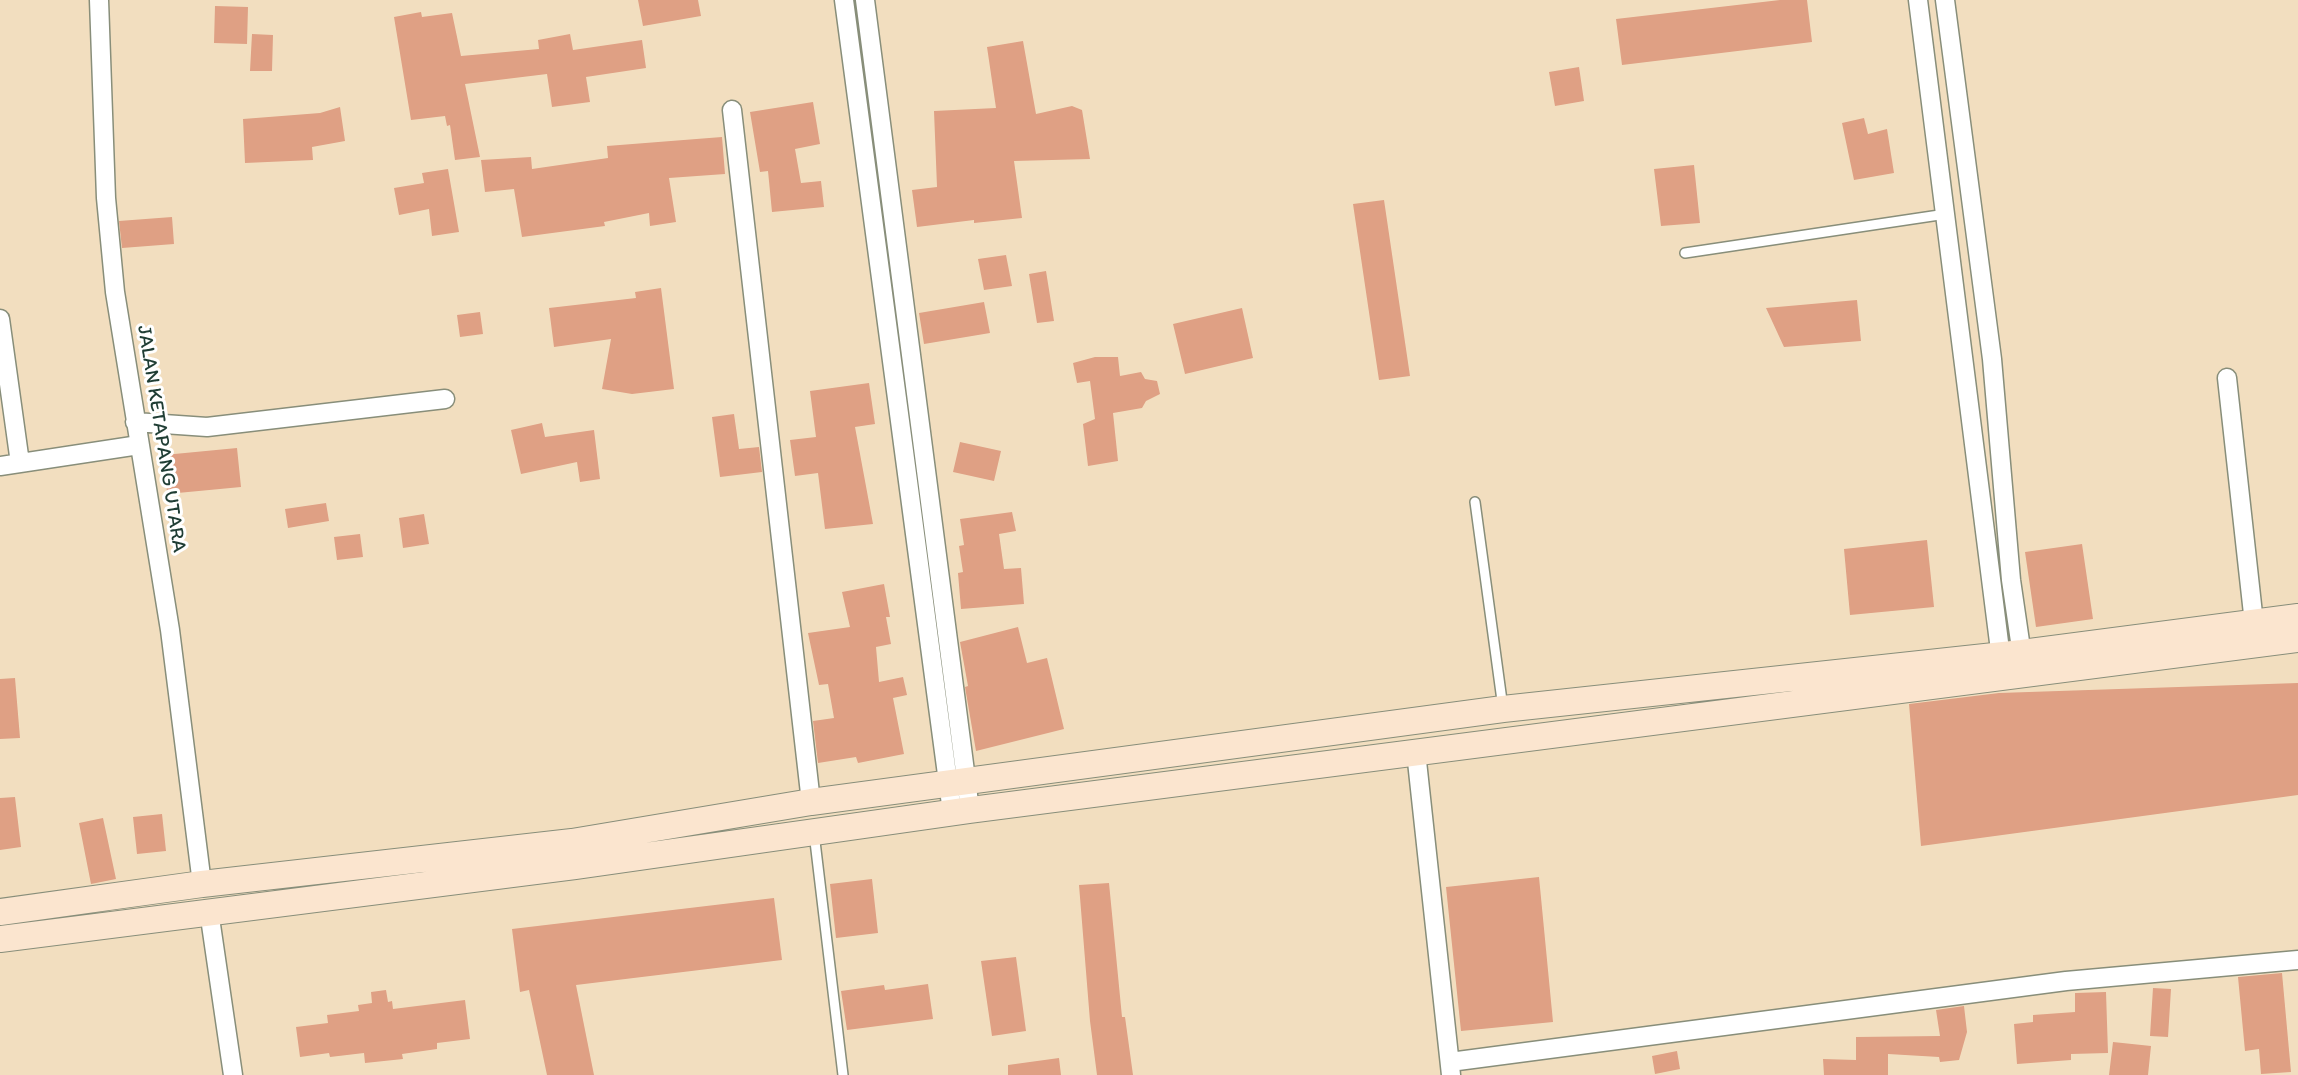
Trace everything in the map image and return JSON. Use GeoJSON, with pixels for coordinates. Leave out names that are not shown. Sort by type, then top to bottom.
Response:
{"type":"FeatureCollection","features":[{"type":"Feature","properties":{"kind":"street","name":"JALAN KETAPANG UTARA"},"geometry":{"type":"LineString","coordinates":[[99,0],[106,198],[115,292],[170,630],[202,884]]}},
{"type":"Feature","properties":{"kind":"street"},"geometry":{"type":"LineString","coordinates":[[844,0],[961,811]]}},
{"type":"Feature","properties":{"kind":"street"},"geometry":{"type":"LineString","coordinates":[[866,0],[957,782]]}},
{"type":"Feature","properties":{"kind":"street"},"geometry":{"type":"LineString","coordinates":[[1918,0],[1946,214],[2012,665]]}},
{"type":"Feature","properties":{"kind":"street"},"geometry":{"type":"LineString","coordinates":[[1945,0],[1992,360],[2011,580],[2012,665]]}},
{"type":"Feature","properties":{"kind":"street"},"geometry":{"type":"LineString","coordinates":[[851,57],[872,54]]}},
{"type":"Feature","properties":{"kind":"street"},"geometry":{"type":"LineString","coordinates":[[732,110],[811,802]]}},
{"type":"Feature","properties":{"kind":"street"},"geometry":{"type":"LineString","coordinates":[[0,319],[20,463]]}},
{"type":"Feature","properties":{"kind":"street"},"geometry":{"type":"LineString","coordinates":[[2227,378],[2254,623]]}},
{"type":"Feature","properties":{"kind":"street"},"geometry":{"type":"LineString","coordinates":[[135,422],[207,427],[445,399]]}},
{"type":"Feature","properties":{"kind":"street"},"geometry":{"type":"LineString","coordinates":[[0,466],[139,445]]}},
{"type":"Feature","properties":{"kind":"street"},"geometry":{"type":"LineString","coordinates":[[0,912],[202,884],[814,833],[961,811],[1416,752],[2012,665],[2298,616]]}},
{"type":"Feature","properties":{"kind":"street"},"geometry":{"type":"LineString","coordinates":[[0,939],[209,911],[574,854],[811,802],[1503,709],[2298,639]]}},
{"type":"Feature","properties":{"kind":"street"},"geometry":{"type":"LineString","coordinates":[[1416,752],[1450,1068],[2066,981],[2298,960]]}},
{"type":"Feature","properties":{"kind":"street"},"geometry":{"type":"LineString","coordinates":[[209,911],[233,1075]]}},
{"type":"Feature","properties":{"kind":"lane"},"geometry":{"type":"LineString","coordinates":[[1685,253],[1946,214]]}},
{"type":"Feature","properties":{"kind":"lane"},"geometry":{"type":"LineString","coordinates":[[1475,502],[1503,709]]}},
{"type":"Feature","properties":{"kind":"lane"},"geometry":{"type":"LineString","coordinates":[[814,833],[843,1075]]}},
{"type":"Feature","properties":{"kind":"building"},"geometry":{"type":"Polygon","coordinates":[[[638,0],[698,0],[701,16],[643,26],[638,0]]]}},
{"type":"Feature","properties":{"kind":"building"},"geometry":{"type":"Polygon","coordinates":[[[1780,0],[1807,0],[1812,42],[1622,65],[1616,19],[1780,0]]]}},
{"type":"Feature","properties":{"kind":"building"},"geometry":{"type":"Polygon","coordinates":[[[215,6],[248,7],[247,44],[214,43],[215,6]]]}},
{"type":"Feature","properties":{"kind":"building"},"geometry":{"type":"Polygon","coordinates":[[[421,12],[422,17],[452,13],[461,56],[539,49],[538,40],[570,34],[573,50],[642,40],[646,68],[586,77],[590,102],[552,107],[547,74],[465,84],[480,157],[455,160],[450,125],[447,126],[445,116],[411,120],[394,17],[421,12]]]}},
{"type":"Feature","properties":{"kind":"building"},"geometry":{"type":"Polygon","coordinates":[[[252,34],[273,35],[272,71],[250,71],[252,34]]]}},
{"type":"Feature","properties":{"kind":"building"},"geometry":{"type":"Polygon","coordinates":[[[1023,41],[1036,114],[1072,106],[1082,110],[1090,159],[1014,161],[1022,218],[974,223],[974,220],[917,227],[912,190],[937,187],[934,111],[996,108],[987,47],[1023,41]]]}},
{"type":"Feature","properties":{"kind":"building"},"geometry":{"type":"Polygon","coordinates":[[[1579,67],[1584,101],[1555,106],[1549,72],[1579,67]]]}},
{"type":"Feature","properties":{"kind":"building"},"geometry":{"type":"Polygon","coordinates":[[[813,102],[820,144],[795,149],[801,183],[821,181],[824,207],[772,212],[768,171],[760,172],[750,112],[813,102]]]}},
{"type":"Feature","properties":{"kind":"building"},"geometry":{"type":"Polygon","coordinates":[[[340,107],[345,141],[312,147],[313,160],[245,163],[243,119],[320,113],[340,107]]]}},
{"type":"Feature","properties":{"kind":"building"},"geometry":{"type":"Polygon","coordinates":[[[1864,118],[1868,134],[1887,129],[1894,173],[1854,180],[1842,123],[1864,118]]]}},
{"type":"Feature","properties":{"kind":"building"},"geometry":{"type":"Polygon","coordinates":[[[722,137],[725,174],[669,178],[676,222],[650,226],[649,213],[604,222],[605,226],[522,237],[514,189],[485,192],[481,160],[531,157],[532,169],[608,158],[607,146],[722,137]]]}},
{"type":"Feature","properties":{"kind":"building"},"geometry":{"type":"Polygon","coordinates":[[[1694,165],[1700,223],[1661,226],[1654,169],[1694,165]]]}},
{"type":"Feature","properties":{"kind":"building"},"geometry":{"type":"Polygon","coordinates":[[[448,169],[459,232],[432,236],[429,209],[399,215],[394,188],[424,183],[422,173],[448,169]]]}},
{"type":"Feature","properties":{"kind":"building"},"geometry":{"type":"Polygon","coordinates":[[[1384,200],[1410,376],[1379,380],[1353,204],[1384,200]]]}},
{"type":"Feature","properties":{"kind":"building"},"geometry":{"type":"Polygon","coordinates":[[[172,217],[174,244],[122,248],[119,221],[172,217]]]}},
{"type":"Feature","properties":{"kind":"building"},"geometry":{"type":"Polygon","coordinates":[[[1006,255],[1012,286],[984,290],[978,259],[1006,255]]]}},
{"type":"Feature","properties":{"kind":"building"},"geometry":{"type":"Polygon","coordinates":[[[1046,271],[1054,321],[1037,323],[1029,274],[1046,271]]]}},
{"type":"Feature","properties":{"kind":"building"},"geometry":{"type":"Polygon","coordinates":[[[661,288],[674,389],[632,394],[602,389],[611,339],[554,347],[549,308],[636,298],[635,292],[661,288]]]}},
{"type":"Feature","properties":{"kind":"building"},"geometry":{"type":"Polygon","coordinates":[[[1857,300],[1861,341],[1784,347],[1766,308],[1857,300]]]}},
{"type":"Feature","properties":{"kind":"building"},"geometry":{"type":"Polygon","coordinates":[[[984,302],[990,333],[924,344],[919,313],[984,302]]]}},
{"type":"Feature","properties":{"kind":"building"},"geometry":{"type":"Polygon","coordinates":[[[1242,308],[1253,358],[1185,374],[1173,324],[1242,308]]]}},
{"type":"Feature","properties":{"kind":"building"},"geometry":{"type":"Polygon","coordinates":[[[480,312],[483,334],[460,337],[457,315],[480,312]]]}},
{"type":"Feature","properties":{"kind":"building"},"geometry":{"type":"Polygon","coordinates":[[[1095,357],[1118,357],[1120,376],[1141,372],[1145,379],[1157,381],[1160,394],[1146,401],[1142,408],[1113,413],[1118,461],[1088,466],[1083,424],[1095,419],[1090,381],[1077,383],[1073,363],[1095,357]]]}},
{"type":"Feature","properties":{"kind":"building"},"geometry":{"type":"Polygon","coordinates":[[[869,383],[875,424],[855,427],[873,524],[825,529],[818,473],[795,476],[790,440],[816,437],[810,391],[869,383]]]}},
{"type":"Feature","properties":{"kind":"building"},"geometry":{"type":"Polygon","coordinates":[[[734,414],[739,449],[759,447],[762,472],[720,477],[712,417],[734,414]]]}},
{"type":"Feature","properties":{"kind":"building"},"geometry":{"type":"Polygon","coordinates":[[[542,423],[545,437],[594,430],[600,479],[580,482],[577,462],[521,474],[511,430],[542,423]]]}},
{"type":"Feature","properties":{"kind":"building"},"geometry":{"type":"Polygon","coordinates":[[[960,442],[1001,451],[994,481],[953,472],[960,442]]]}},
{"type":"Feature","properties":{"kind":"building"},"geometry":{"type":"Polygon","coordinates":[[[237,448],[241,487],[167,494],[164,455],[237,448]]]}},
{"type":"Feature","properties":{"kind":"building"},"geometry":{"type":"Polygon","coordinates":[[[326,503],[329,521],[288,528],[285,509],[326,503]]]}},
{"type":"Feature","properties":{"kind":"building"},"geometry":{"type":"Polygon","coordinates":[[[1012,512],[1016,531],[999,534],[1004,569],[1021,568],[1024,604],[961,609],[958,573],[963,572],[959,546],[964,545],[960,519],[1012,512]]]}},
{"type":"Feature","properties":{"kind":"building"},"geometry":{"type":"Polygon","coordinates":[[[424,514],[429,544],[403,548],[399,518],[424,514]]]}},
{"type":"Feature","properties":{"kind":"building"},"geometry":{"type":"Polygon","coordinates":[[[360,534],[363,557],[337,560],[334,537],[360,534]]]}},
{"type":"Feature","properties":{"kind":"building"},"geometry":{"type":"Polygon","coordinates":[[[1927,540],[1934,607],[1850,615],[1844,549],[1927,540]]]}},
{"type":"Feature","properties":{"kind":"building"},"geometry":{"type":"Polygon","coordinates":[[[2082,544],[2093,619],[2036,627],[2025,552],[2082,544]]]}},
{"type":"Feature","properties":{"kind":"building"},"geometry":{"type":"Polygon","coordinates":[[[884,584],[890,617],[886,617],[891,644],[876,647],[879,682],[903,677],[907,695],[893,698],[904,754],[858,763],[856,757],[818,763],[813,721],[834,718],[828,684],[819,685],[808,633],[850,627],[842,592],[884,584]]]}},
{"type":"Feature","properties":{"kind":"building"},"geometry":{"type":"Polygon","coordinates":[[[1018,627],[1027,663],[1047,658],[1064,729],[976,751],[960,642],[1018,627]]]}},
{"type":"Feature","properties":{"kind":"building"},"geometry":{"type":"Polygon","coordinates":[[[15,678],[20,738],[0,739],[0,679],[15,678]]]}},
{"type":"Feature","properties":{"kind":"building"},"geometry":{"type":"Polygon","coordinates":[[[2298,683],[2298,795],[1921,846],[1909,704],[1999,693],[2298,683]]]}},
{"type":"Feature","properties":{"kind":"building"},"geometry":{"type":"Polygon","coordinates":[[[15,797],[21,847],[0,850],[0,798],[15,797]]]}},
{"type":"Feature","properties":{"kind":"building"},"geometry":{"type":"Polygon","coordinates":[[[162,814],[166,851],[137,854],[133,817],[162,814]]]}},
{"type":"Feature","properties":{"kind":"building"},"geometry":{"type":"Polygon","coordinates":[[[103,818],[116,879],[91,884],[79,823],[103,818]]]}},
{"type":"Feature","properties":{"kind":"building"},"geometry":{"type":"Polygon","coordinates":[[[1539,877],[1553,1022],[1461,1031],[1446,887],[1539,877]]]}},
{"type":"Feature","properties":{"kind":"building"},"geometry":{"type":"Polygon","coordinates":[[[872,879],[878,933],[836,938],[830,884],[872,879]]]}},
{"type":"Feature","properties":{"kind":"building"},"geometry":{"type":"Polygon","coordinates":[[[1109,883],[1122,1017],[1125,1017],[1133,1075],[1097,1075],[1090,1021],[1079,885],[1109,883]]]}},
{"type":"Feature","properties":{"kind":"building"},"geometry":{"type":"Polygon","coordinates":[[[774,898],[782,960],[576,985],[594,1075],[547,1075],[529,990],[520,992],[512,929],[774,898]]]}},
{"type":"Feature","properties":{"kind":"building"},"geometry":{"type":"Polygon","coordinates":[[[1016,957],[1026,1031],[992,1036],[981,961],[1016,957]]]}},
{"type":"Feature","properties":{"kind":"building"},"geometry":{"type":"Polygon","coordinates":[[[2282,973],[2291,1072],[2261,1074],[2259,1049],[2245,1051],[2238,977],[2282,973]]]}},
{"type":"Feature","properties":{"kind":"building"},"geometry":{"type":"Polygon","coordinates":[[[928,984],[933,1019],[847,1030],[841,991],[884,985],[885,990],[928,984]]]}},
{"type":"Feature","properties":{"kind":"building"},"geometry":{"type":"Polygon","coordinates":[[[2153,988],[2171,989],[2168,1037],[2150,1036],[2153,988]]]}},
{"type":"Feature","properties":{"kind":"building"},"geometry":{"type":"Polygon","coordinates":[[[386,990],[388,1002],[392,1001],[393,1009],[465,1000],[470,1039],[437,1043],[437,1049],[402,1054],[403,1059],[365,1063],[364,1053],[330,1057],[329,1053],[300,1057],[296,1027],[328,1023],[327,1015],[359,1011],[358,1005],[372,1003],[371,992],[386,990]]]}},
{"type":"Feature","properties":{"kind":"building"},"geometry":{"type":"Polygon","coordinates":[[[2106,992],[2108,1053],[2071,1054],[2071,1060],[2017,1064],[2014,1024],[2033,1022],[2033,1015],[2075,1012],[2075,993],[2106,992]]]}},
{"type":"Feature","properties":{"kind":"building"},"geometry":{"type":"Polygon","coordinates":[[[1964,1006],[1967,1032],[1959,1060],[1940,1062],[1939,1057],[1888,1054],[1888,1075],[1824,1075],[1823,1059],[1856,1060],[1856,1037],[1940,1036],[1936,1010],[1964,1006]]]}},
{"type":"Feature","properties":{"kind":"building"},"geometry":{"type":"Polygon","coordinates":[[[2113,1042],[2151,1046],[2148,1075],[2109,1075],[2113,1042]]]}},
{"type":"Feature","properties":{"kind":"building"},"geometry":{"type":"Polygon","coordinates":[[[1677,1051],[1680,1069],[1655,1074],[1652,1056],[1677,1051]]]}},
{"type":"Feature","properties":{"kind":"building"},"geometry":{"type":"Polygon","coordinates":[[[1059,1058],[1061,1075],[1008,1075],[1008,1065],[1059,1058]]]}}]}
